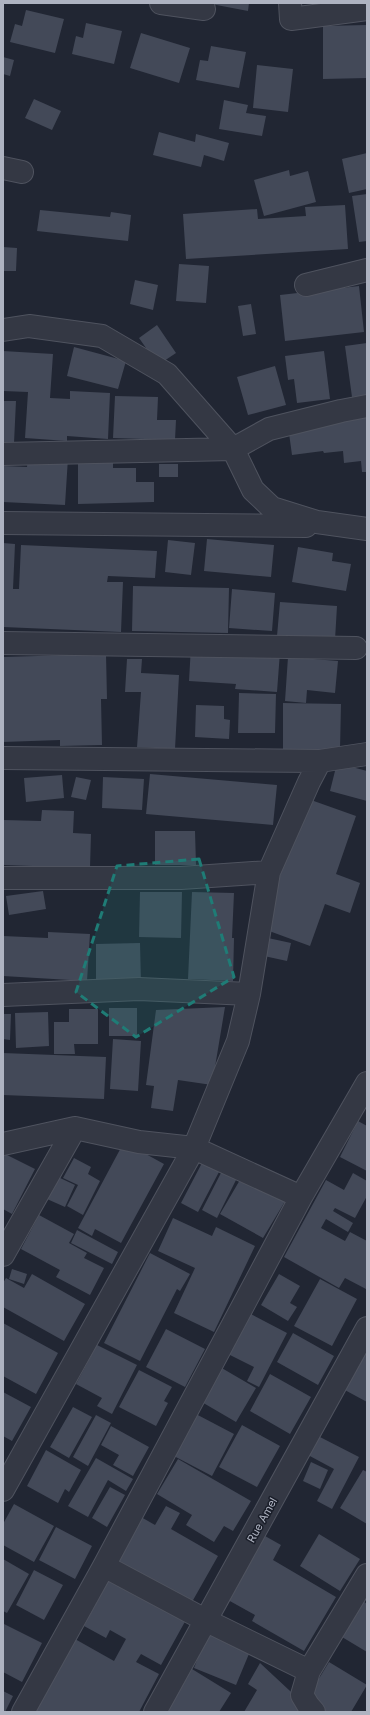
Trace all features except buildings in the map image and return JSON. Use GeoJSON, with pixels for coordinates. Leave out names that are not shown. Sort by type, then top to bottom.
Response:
{"type":"FeatureCollection","features":[{"type":"Feature","properties":{"kind":"street"},"geometry":{"type":"LineString","coordinates":[[161,3],[204,9]]}},
{"type":"Feature","properties":{"kind":"street"},"geometry":{"type":"LineString","coordinates":[[290,3],[291,19],[367,9]]}},
{"type":"Feature","properties":{"kind":"street"},"geometry":{"type":"LineString","coordinates":[[306,285],[367,270]]}},
{"type":"Feature","properties":{"kind":"street"},"geometry":{"type":"LineString","coordinates":[[3,330],[29,326],[102,336],[166,374],[233,448],[253,490],[272,508],[317,522],[358,528]]}},
{"type":"Feature","properties":{"kind":"street"},"geometry":{"type":"LineString","coordinates":[[3,454],[233,448],[269,429],[367,406]]}},
{"type":"Feature","properties":{"kind":"street"},"geometry":{"type":"LineString","coordinates":[[3,523],[358,528]]}},
{"type":"Feature","properties":{"kind":"street"},"geometry":{"type":"LineString","coordinates":[[3,643],[356,648]]}},
{"type":"Feature","properties":{"kind":"street"},"geometry":{"type":"LineString","coordinates":[[3,758],[320,761],[367,754]]}},
{"type":"Feature","properties":{"kind":"street"},"geometry":{"type":"LineString","coordinates":[[3,1490],[194,1148],[238,1041],[249,994],[269,872],[309,782],[320,761]]}},
{"type":"Feature","properties":{"kind":"street"},"geometry":{"type":"LineString","coordinates":[[3,878],[181,878],[269,872]]}},
{"type":"Feature","properties":{"kind":"street"},"geometry":{"type":"LineString","coordinates":[[3,995],[140,989],[249,994]]}},
{"type":"Feature","properties":{"kind":"street"},"geometry":{"type":"LineString","coordinates":[[23,1712],[104,1566],[302,1196],[367,1083]]}},
{"type":"Feature","properties":{"kind":"street"},"geometry":{"type":"LineString","coordinates":[[3,1255],[75,1128]]}},
{"type":"Feature","properties":{"kind":"street"},"geometry":{"type":"LineString","coordinates":[[3,1144],[75,1128],[139,1142],[194,1148],[302,1196]]}},
{"type":"Feature","properties":{"kind":"street","name":"Rue Amel"},"geometry":{"type":"LineString","coordinates":[[156,1712],[367,1328]]}},
{"type":"Feature","properties":{"kind":"street"},"geometry":{"type":"LineString","coordinates":[[104,1566],[207,1621],[308,1671]]}},
{"type":"Feature","properties":{"kind":"street"},"geometry":{"type":"LineString","coordinates":[[314,1712],[302,1695],[308,1671],[367,1575]]}},
{"type":"Feature","properties":{"kind":"highlighted area"},"geometry":{"type":"Polygon","coordinates":[[[199,859],[234,977],[136,1037],[76,992],[117,866],[199,859]]]}}]}
